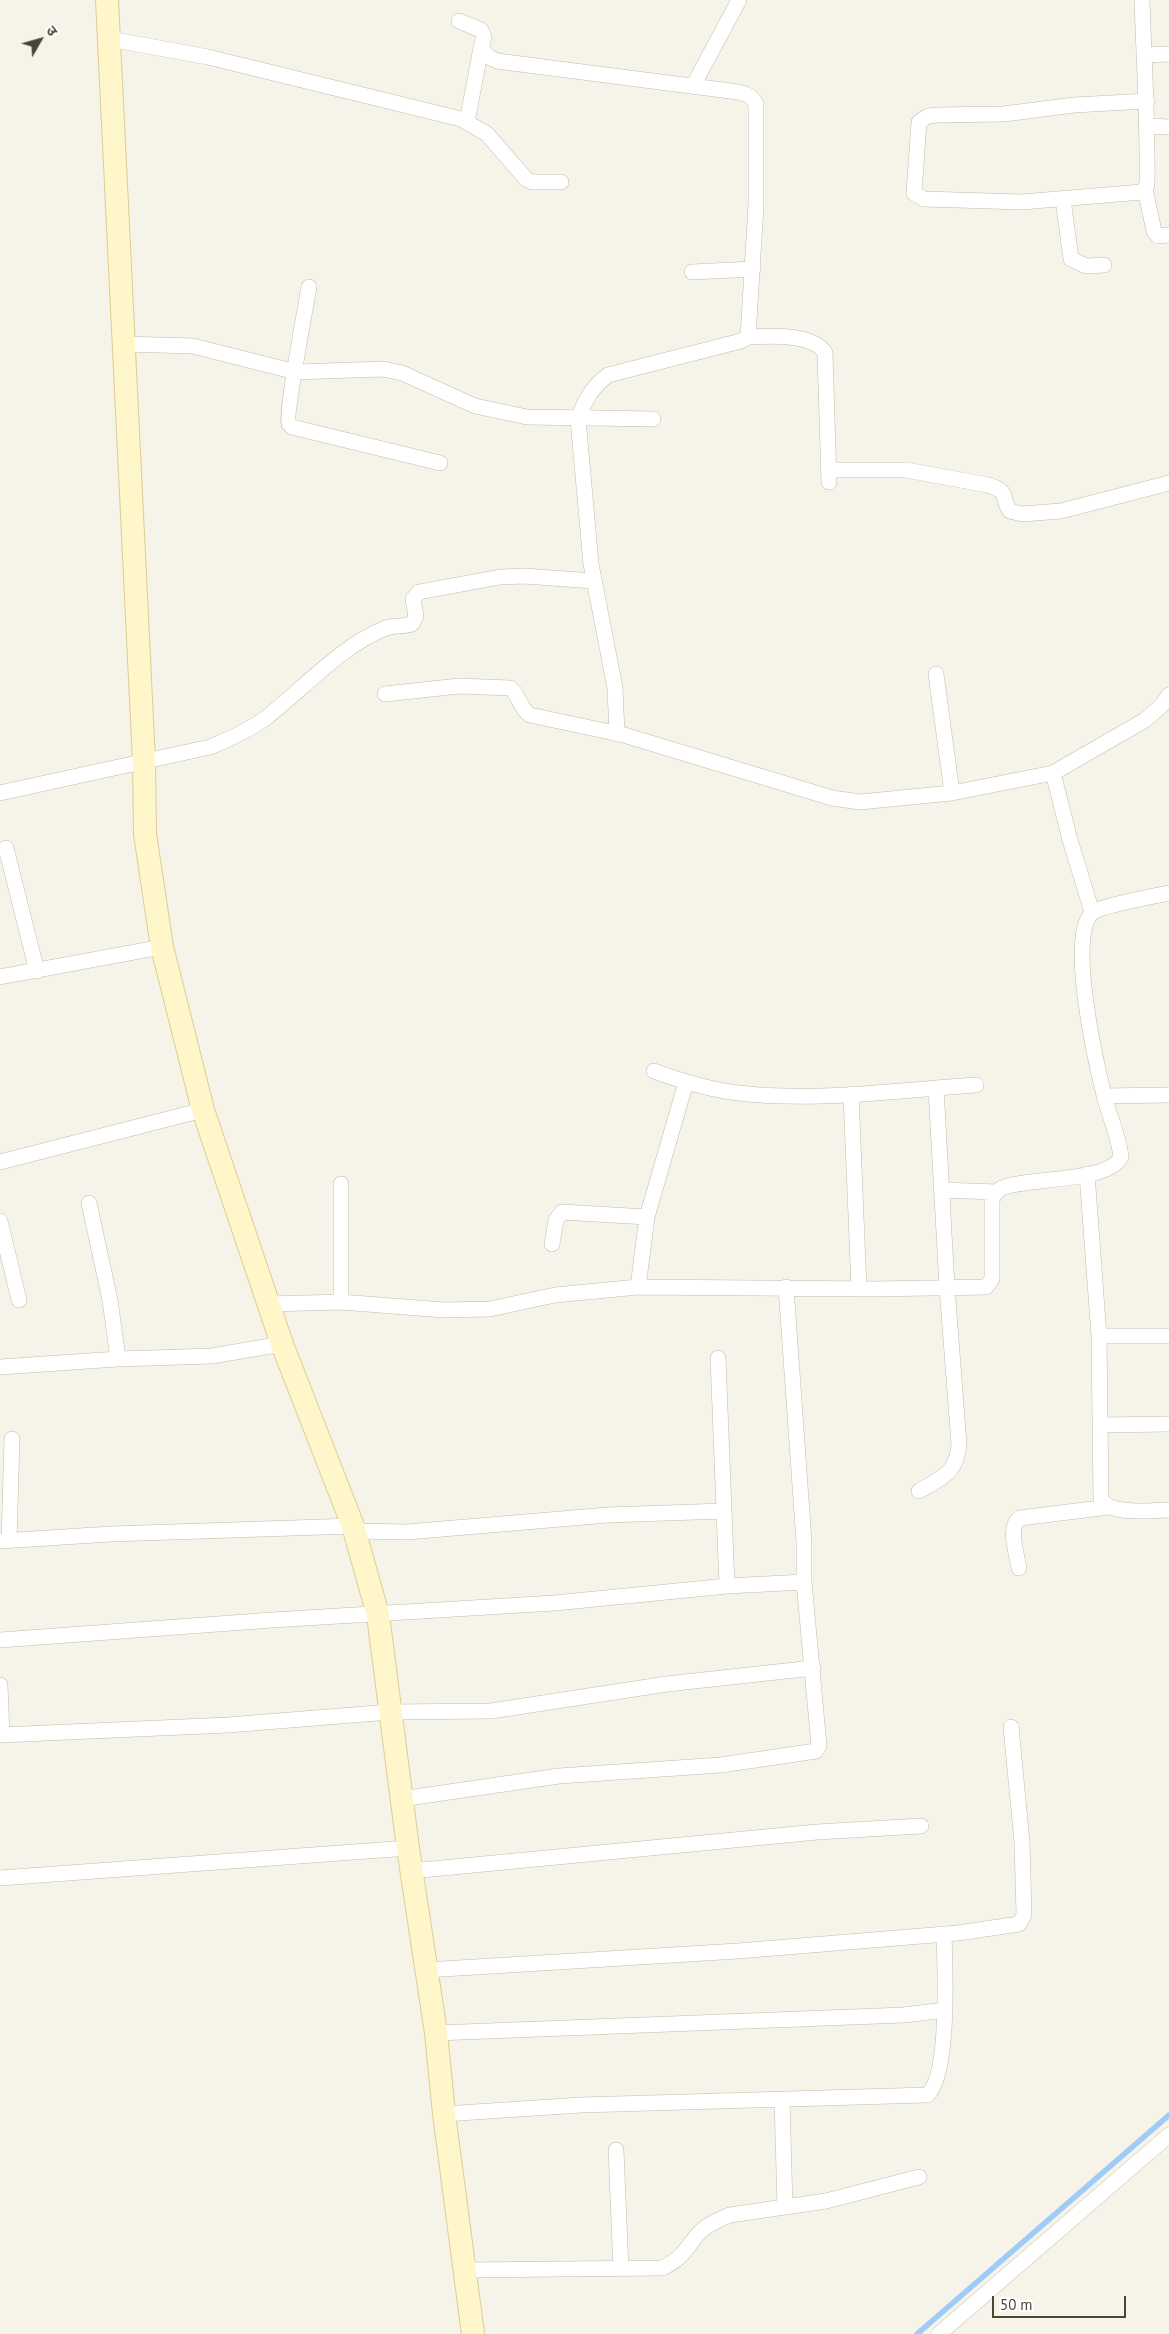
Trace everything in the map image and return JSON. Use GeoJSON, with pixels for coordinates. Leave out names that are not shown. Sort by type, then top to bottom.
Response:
{"type":"FeatureCollection","features":[{"type":"Feature","properties":{"kind":"street"},"geometry":{"type":"LineString","coordinates":[[106,0],[110,39],[144,762],[145,834],[162,947],[203,1110],[282,1344],[354,1528],[378,1615],[411,1872],[436,2033],[444,2114],[473,2334]]}},
{"type":"Feature","properties":{"kind":"street"},"geometry":{"type":"LineString","coordinates":[[693,86],[739,0]]}},
{"type":"Feature","properties":{"kind":"street"},"geometry":{"type":"LineString","coordinates":[[1142,0],[1148,126],[1147,184],[1145,190],[1154,231],[1158,236],[1169,236]]}},
{"type":"Feature","properties":{"kind":"street"},"geometry":{"type":"LineString","coordinates":[[459,21],[478,28],[483,32],[484,37],[467,122]]}},
{"type":"Feature","properties":{"kind":"street"},"geometry":{"type":"LineString","coordinates":[[110,39],[208,57],[467,122],[487,134],[526,179],[532,182],[561,182]]}},
{"type":"Feature","properties":{"kind":"street"},"geometry":{"type":"LineString","coordinates":[[481,48],[489,57],[497,61],[693,86],[748,94],[753,98],[756,104],[756,205],[748,337]]}},
{"type":"Feature","properties":{"kind":"street"},"geometry":{"type":"LineString","coordinates":[[1144,55],[1169,54]]}},
{"type":"Feature","properties":{"kind":"street"},"geometry":{"type":"LineString","coordinates":[[1145,190],[1137,193],[1022,202],[924,199],[917,196],[914,187],[919,122],[922,118],[938,115],[1004,114],[1074,105],[1147,101]]}},
{"type":"Feature","properties":{"kind":"street"},"geometry":{"type":"LineString","coordinates":[[1148,126],[1169,127]]}},
{"type":"Feature","properties":{"kind":"street"},"geometry":{"type":"LineString","coordinates":[[1062,199],[1071,259],[1086,266],[1104,265]]}},
{"type":"Feature","properties":{"kind":"street"},"geometry":{"type":"LineString","coordinates":[[692,272],[753,269]]}},
{"type":"Feature","properties":{"kind":"street"},"geometry":{"type":"LineString","coordinates":[[309,287],[287,421],[292,427],[440,463]]}},
{"type":"Feature","properties":{"kind":"street"},"geometry":{"type":"LineString","coordinates":[[617,734],[615,688],[594,580],[578,419],[584,401],[596,385],[608,375],[741,341],[748,337],[780,336],[814,342],[822,347],[825,353],[829,476],[906,470],[988,485],[1000,489],[1004,493],[1010,511],[1022,514],[1061,511],[1169,483]]}},
{"type":"Feature","properties":{"kind":"street"},"geometry":{"type":"LineString","coordinates":[[124,344],[193,346],[296,372],[383,369],[402,373],[462,400],[491,410],[527,418],[653,419]]}},
{"type":"Feature","properties":{"kind":"street"},"geometry":{"type":"LineString","coordinates":[[0,792],[210,747],[233,738],[265,718],[363,640],[388,628],[412,624],[416,616],[414,599],[419,592],[500,577],[524,576],[594,580]]}},
{"type":"Feature","properties":{"kind":"street"},"geometry":{"type":"LineString","coordinates":[[936,674],[952,793]]}},
{"type":"Feature","properties":{"kind":"street"},"geometry":{"type":"LineString","coordinates":[[384,694],[459,686],[502,686],[513,690],[524,711],[530,714],[617,734],[845,802],[952,793],[1053,772],[1145,720],[1161,706],[1169,695]]}},
{"type":"Feature","properties":{"kind":"street"},"geometry":{"type":"LineString","coordinates":[[1053,772],[1070,840],[1092,912]]}},
{"type":"Feature","properties":{"kind":"street"},"geometry":{"type":"LineString","coordinates":[[6,848],[37,971]]}},
{"type":"Feature","properties":{"kind":"street"},"geometry":{"type":"LineString","coordinates":[[942,1190],[996,1192],[1010,1186],[1087,1174],[1118,1163],[1121,1157],[1104,1096],[1085,1002],[1081,955],[1087,920],[1092,912],[1104,907],[1169,893]]}},
{"type":"Feature","properties":{"kind":"street"},"geometry":{"type":"LineString","coordinates":[[0,977],[162,947]]}},
{"type":"Feature","properties":{"kind":"street"},"geometry":{"type":"LineString","coordinates":[[654,1071],[686,1082],[738,1093],[851,1094],[976,1085]]}},
{"type":"Feature","properties":{"kind":"street"},"geometry":{"type":"LineString","coordinates":[[638,1287],[646,1218],[686,1082]]}},
{"type":"Feature","properties":{"kind":"street"},"geometry":{"type":"LineString","coordinates":[[919,1491],[954,1467],[958,1457],[959,1444],[947,1286],[936,1088]]}},
{"type":"Feature","properties":{"kind":"street"},"geometry":{"type":"LineString","coordinates":[[851,1094],[859,1289]]}},
{"type":"Feature","properties":{"kind":"street"},"geometry":{"type":"LineString","coordinates":[[1104,1096],[1169,1095]]}},
{"type":"Feature","properties":{"kind":"street"},"geometry":{"type":"LineString","coordinates":[[0,1162],[203,1110]]}},
{"type":"Feature","properties":{"kind":"street"},"geometry":{"type":"LineString","coordinates":[[1087,1174],[1099,1336],[1101,1498],[1109,1507]]}},
{"type":"Feature","properties":{"kind":"street"},"geometry":{"type":"LineString","coordinates":[[341,1184],[341,1302]]}},
{"type":"Feature","properties":{"kind":"street"},"geometry":{"type":"LineString","coordinates":[[269,1304],[341,1302],[444,1310],[490,1309],[555,1295],[638,1287],[859,1289],[947,1286],[980,1288],[990,1284],[992,1279],[992,1199],[996,1192]]}},
{"type":"Feature","properties":{"kind":"street"},"geometry":{"type":"LineString","coordinates":[[89,1203],[110,1300],[118,1358]]}},
{"type":"Feature","properties":{"kind":"street"},"geometry":{"type":"LineString","coordinates":[[552,1244],[556,1220],[562,1212],[646,1218]]}},
{"type":"Feature","properties":{"kind":"street"},"geometry":{"type":"LineString","coordinates":[[0,1221],[19,1300]]}},
{"type":"Feature","properties":{"kind":"street"},"geometry":{"type":"LineString","coordinates":[[402,1799],[559,1776],[721,1765],[811,1753],[819,1746],[804,1582],[804,1542],[786,1287]]}},
{"type":"Feature","properties":{"kind":"street"},"geometry":{"type":"LineString","coordinates":[[1099,1336],[1169,1336]]}},
{"type":"Feature","properties":{"kind":"street"},"geometry":{"type":"LineString","coordinates":[[0,1367],[118,1358],[212,1356],[282,1344]]}},
{"type":"Feature","properties":{"kind":"street"},"geometry":{"type":"LineString","coordinates":[[718,1358],[727,1586]]}},
{"type":"Feature","properties":{"kind":"street"},"geometry":{"type":"LineString","coordinates":[[1100,1425],[1169,1424]]}},
{"type":"Feature","properties":{"kind":"street"},"geometry":{"type":"LineString","coordinates":[[12,1439],[4,1541],[111,1534],[354,1528],[407,1532],[608,1514],[724,1511]]}},
{"type":"Feature","properties":{"kind":"street"},"geometry":{"type":"LineString","coordinates":[[1019,1568],[1013,1528],[1015,1522],[1020,1518],[1109,1507],[1119,1510],[1169,1510]]}},
{"type":"Feature","properties":{"kind":"street"},"geometry":{"type":"LineString","coordinates":[[0,1640],[272,1620],[555,1604],[727,1586],[804,1582]]}},
{"type":"Feature","properties":{"kind":"street"},"geometry":{"type":"LineString","coordinates":[[0,1685],[1,1735],[228,1725],[390,1712],[491,1710],[667,1684],[813,1668]]}},
{"type":"Feature","properties":{"kind":"street"},"geometry":{"type":"LineString","coordinates":[[426,1970],[738,1951],[944,1934],[1015,1926],[1022,1921],[1024,1915],[1022,1842],[1012,1727]]}},
{"type":"Feature","properties":{"kind":"street"},"geometry":{"type":"LineString","coordinates":[[411,1872],[817,1832],[921,1826]]}},
{"type":"Feature","properties":{"kind":"street"},"geometry":{"type":"LineString","coordinates":[[0,1878],[408,1848]]}},
{"type":"Feature","properties":{"kind":"street"},"geometry":{"type":"LineString","coordinates":[[444,2114],[581,2104],[927,2095],[935,2086],[940,2065],[945,2010],[944,1934]]}},
{"type":"Feature","properties":{"kind":"street"},"geometry":{"type":"LineString","coordinates":[[436,2033],[904,2015],[945,2010]]}},
{"type":"Feature","properties":{"kind":"street"},"geometry":{"type":"LineString","coordinates":[[782,2100],[785,2207]]}},
{"type":"Feature","properties":{"kind":"street"},"geometry":{"type":"LineString","coordinates":[[939,2334],[1169,2135]]}},
{"type":"Feature","properties":{"kind":"street"},"geometry":{"type":"LineString","coordinates":[[616,2150],[621,2269]]}},
{"type":"Feature","properties":{"kind":"street"},"geometry":{"type":"LineString","coordinates":[[464,2270],[662,2268],[676,2262],[702,2230],[715,2221],[730,2215],[826,2201],[919,2177]]}},
{"type":"Feature","properties":{"kind":"waterway"},"geometry":{"type":"LineString","coordinates":[[917,2334],[1169,2115]]}}]}
